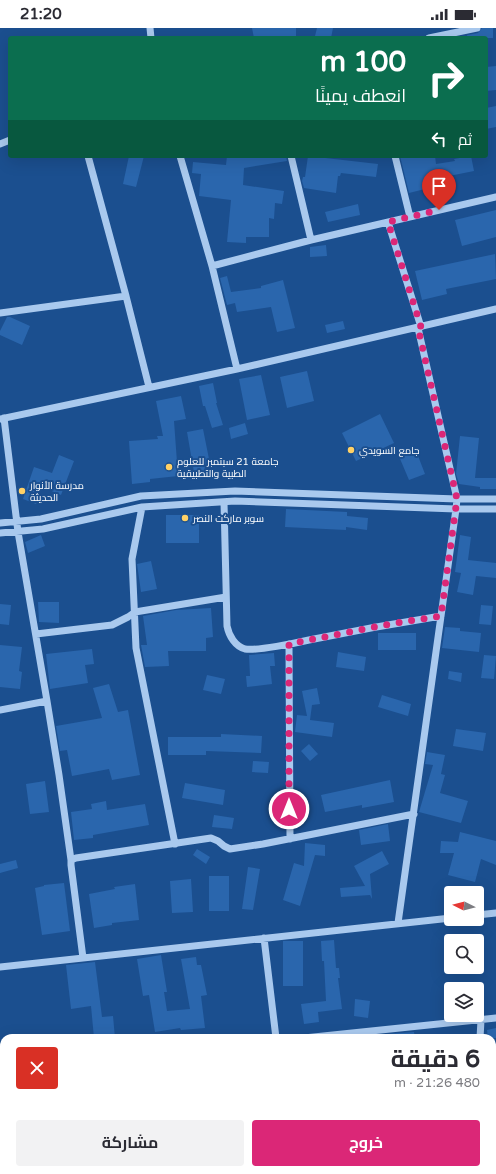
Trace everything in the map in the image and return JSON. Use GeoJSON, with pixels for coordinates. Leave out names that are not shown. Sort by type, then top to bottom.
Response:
{"type":"FeatureCollection","features":[{"type":"Feature","properties":{"kind":"street"},"geometry":{"type":"LineString","coordinates":[[439,36],[477,28]]}},
{"type":"Feature","properties":{"kind":"street"},"geometry":{"type":"LineString","coordinates":[[89,158],[150,388]]}},
{"type":"Feature","properties":{"kind":"street"},"geometry":{"type":"LineString","coordinates":[[181,158],[212,266],[237,369]]}},
{"type":"Feature","properties":{"kind":"street"},"geometry":{"type":"LineString","coordinates":[[292,158],[311,240]]}},
{"type":"Feature","properties":{"kind":"street"},"geometry":{"type":"LineString","coordinates":[[395,158],[410,217]]}},
{"type":"Feature","properties":{"kind":"street"},"geometry":{"type":"LineString","coordinates":[[212,266],[311,240],[496,197]]}},
{"type":"Feature","properties":{"kind":"street"},"geometry":{"type":"LineString","coordinates":[[388,222],[420,327],[457,499],[398,923]]}},
{"type":"Feature","properties":{"kind":"street"},"geometry":{"type":"LineString","coordinates":[[0,313],[126,296]]}},
{"type":"Feature","properties":{"kind":"street"},"geometry":{"type":"LineString","coordinates":[[83,958],[59,775],[18,532],[2,418],[237,369],[496,310]]}},
{"type":"Feature","properties":{"kind":"street"},"geometry":{"type":"LineString","coordinates":[[0,523],[41,519],[141,496],[211,492],[242,491],[457,499],[496,499]]}},
{"type":"Feature","properties":{"kind":"street"},"geometry":{"type":"LineString","coordinates":[[224,502],[227,626],[228,633],[239,646],[250,649],[289,644],[390,624],[441,616]]}},
{"type":"Feature","properties":{"kind":"street"},"geometry":{"type":"LineString","coordinates":[[0,533],[43,530],[142,507],[224,502],[496,509]]}},
{"type":"Feature","properties":{"kind":"street"},"geometry":{"type":"LineString","coordinates":[[142,507],[132,559],[136,612],[136,648],[175,844]]}},
{"type":"Feature","properties":{"kind":"street"},"geometry":{"type":"LineString","coordinates":[[36,634],[112,625],[136,612],[226,597]]}},
{"type":"Feature","properties":{"kind":"street"},"geometry":{"type":"LineString","coordinates":[[289,644],[290,839]]}},
{"type":"Feature","properties":{"kind":"street"},"geometry":{"type":"LineString","coordinates":[[0,710],[47,701]]}},
{"type":"Feature","properties":{"kind":"street"},"geometry":{"type":"LineString","coordinates":[[71,860],[211,838],[230,849],[290,839],[414,814]]}},
{"type":"Feature","properties":{"kind":"street"},"geometry":{"type":"LineString","coordinates":[[484,914],[496,913]]}},
{"type":"Feature","properties":{"kind":"street"},"geometry":{"type":"LineString","coordinates":[[0,967],[444,919]]}},
{"type":"Feature","properties":{"kind":"street"},"geometry":{"type":"LineString","coordinates":[[264,938],[276,1034]]}},
{"type":"Feature","properties":{"kind":"street"},"geometry":{"type":"LineString","coordinates":[[484,1020],[496,1018]]}},
{"type":"Feature","properties":{"kind":"street"},"geometry":{"type":"LineString","coordinates":[[343,1034],[461,1022]]}},
{"type":"Feature","properties":{"kind":"street"},"geometry":{"type":"LineString","coordinates":[[480,1034],[481,1022]]}},
{"type":"Feature","properties":{"kind":"building"},"geometry":{"type":"Polygon","coordinates":[[[252,28],[296,28],[296,36],[254,36],[252,28]]]}},
{"type":"Feature","properties":{"kind":"building"},"geometry":{"type":"Polygon","coordinates":[[[317,28],[333,28],[331,36],[315,36],[317,28]]]}},
{"type":"Feature","properties":{"kind":"building"},"geometry":{"type":"Polygon","coordinates":[[[482,28],[493,28],[493,38],[488,38],[488,36],[467,35],[478,33],[482,28]]]}},
{"type":"Feature","properties":{"kind":"building"},"geometry":{"type":"Polygon","coordinates":[[[496,66],[496,90],[488,91],[488,67],[496,66]]]}},
{"type":"Feature","properties":{"kind":"building"},"geometry":{"type":"Polygon","coordinates":[[[496,106],[496,127],[488,129],[488,108],[496,106]]]}},
{"type":"Feature","properties":{"kind":"building"},"geometry":{"type":"Polygon","coordinates":[[[129,158],[143,158],[136,187],[123,184],[129,158]]]}},
{"type":"Feature","properties":{"kind":"building"},"geometry":{"type":"Polygon","coordinates":[[[227,158],[286,158],[287,161],[244,168],[243,185],[284,191],[282,204],[275,203],[274,219],[269,218],[269,237],[246,237],[246,243],[227,242],[231,200],[199,196],[201,174],[192,173],[193,162],[226,165],[227,158]]]}},
{"type":"Feature","properties":{"kind":"building"},"geometry":{"type":"Polygon","coordinates":[[[308,158],[326,158],[378,164],[376,177],[341,173],[340,176],[338,176],[336,193],[304,188],[302,181],[303,177],[305,177],[308,158]]]}},
{"type":"Feature","properties":{"kind":"building"},"geometry":{"type":"Polygon","coordinates":[[[400,158],[435,158],[436,164],[455,161],[454,159],[460,158],[471,158],[474,171],[449,176],[450,181],[428,185],[429,188],[409,193],[400,158]]]}},
{"type":"Feature","properties":{"kind":"building"},"geometry":{"type":"Polygon","coordinates":[[[358,204],[360,215],[328,222],[325,212],[358,204]]]}},
{"type":"Feature","properties":{"kind":"building"},"geometry":{"type":"Polygon","coordinates":[[[496,210],[496,237],[462,246],[455,220],[496,210]]]}},
{"type":"Feature","properties":{"kind":"building"},"geometry":{"type":"Polygon","coordinates":[[[326,245],[327,256],[310,257],[310,247],[326,245]]]}},
{"type":"Feature","properties":{"kind":"building"},"geometry":{"type":"Polygon","coordinates":[[[495,254],[496,279],[446,289],[447,294],[422,300],[415,271],[495,254]]]}},
{"type":"Feature","properties":{"kind":"building"},"geometry":{"type":"Polygon","coordinates":[[[227,276],[231,292],[261,288],[261,286],[283,280],[295,328],[277,332],[271,307],[237,312],[235,303],[227,305],[220,278],[227,276]]]}},
{"type":"Feature","properties":{"kind":"building"},"geometry":{"type":"Polygon","coordinates":[[[7,317],[30,326],[22,345],[0,335],[0,331],[7,317]]]}},
{"type":"Feature","properties":{"kind":"building"},"geometry":{"type":"Polygon","coordinates":[[[343,321],[345,329],[327,333],[325,325],[343,321]]]}},
{"type":"Feature","properties":{"kind":"building"},"geometry":{"type":"Polygon","coordinates":[[[307,371],[314,401],[287,408],[280,377],[307,371]]]}},
{"type":"Feature","properties":{"kind":"building"},"geometry":{"type":"Polygon","coordinates":[[[261,375],[270,415],[247,420],[239,379],[261,375]]]}},
{"type":"Feature","properties":{"kind":"building"},"geometry":{"type":"Polygon","coordinates":[[[213,383],[216,403],[223,425],[212,428],[205,406],[203,406],[199,386],[213,383]]]}},
{"type":"Feature","properties":{"kind":"building"},"geometry":{"type":"Polygon","coordinates":[[[181,396],[186,419],[174,421],[178,476],[150,479],[150,482],[132,484],[129,441],[158,439],[157,436],[163,436],[156,401],[181,396]]]}},
{"type":"Feature","properties":{"kind":"building"},"geometry":{"type":"Polygon","coordinates":[[[380,414],[394,443],[356,461],[342,433],[380,414]]]}},
{"type":"Feature","properties":{"kind":"building"},"geometry":{"type":"Polygon","coordinates":[[[245,423],[248,434],[231,439],[229,428],[245,423]]]}},
{"type":"Feature","properties":{"kind":"building"},"geometry":{"type":"Polygon","coordinates":[[[203,429],[212,474],[195,478],[187,432],[203,429]]]}},
{"type":"Feature","properties":{"kind":"building"},"geometry":{"type":"Polygon","coordinates":[[[460,436],[479,438],[475,478],[496,478],[496,489],[480,489],[480,487],[459,484],[456,474],[460,436]]]}},
{"type":"Feature","properties":{"kind":"building"},"geometry":{"type":"Polygon","coordinates":[[[415,448],[425,474],[409,480],[398,454],[415,448]]]}},
{"type":"Feature","properties":{"kind":"building"},"geometry":{"type":"Polygon","coordinates":[[[59,455],[74,461],[61,495],[42,487],[36,504],[23,499],[34,467],[52,473],[59,455]]]}},
{"type":"Feature","properties":{"kind":"building"},"geometry":{"type":"Polygon","coordinates":[[[286,509],[347,512],[347,516],[368,518],[367,530],[346,527],[346,530],[285,527],[286,509]]]}},
{"type":"Feature","properties":{"kind":"building"},"geometry":{"type":"Polygon","coordinates":[[[166,515],[199,515],[199,543],[166,543],[166,515]]]}},
{"type":"Feature","properties":{"kind":"building"},"geometry":{"type":"Polygon","coordinates":[[[41,535],[45,546],[28,553],[25,542],[41,535]]]}},
{"type":"Feature","properties":{"kind":"building"},"geometry":{"type":"Polygon","coordinates":[[[460,535],[471,537],[468,560],[496,563],[496,578],[476,576],[473,595],[457,592],[461,573],[455,572],[460,535]]]}},
{"type":"Feature","properties":{"kind":"building"},"geometry":{"type":"Polygon","coordinates":[[[151,561],[157,589],[141,592],[137,564],[151,561]]]}},
{"type":"Feature","properties":{"kind":"building"},"geometry":{"type":"Polygon","coordinates":[[[38,602],[59,602],[59,623],[39,622],[38,602]]]}},
{"type":"Feature","properties":{"kind":"building"},"geometry":{"type":"Polygon","coordinates":[[[0,604],[11,605],[9,625],[0,624],[0,604]]]}},
{"type":"Feature","properties":{"kind":"building"},"geometry":{"type":"Polygon","coordinates":[[[481,605],[493,606],[491,625],[479,624],[481,605]]]}},
{"type":"Feature","properties":{"kind":"building"},"geometry":{"type":"Polygon","coordinates":[[[211,608],[213,637],[206,638],[206,651],[168,651],[169,666],[145,667],[141,645],[147,645],[143,616],[176,610],[211,608]]]}},
{"type":"Feature","properties":{"kind":"building"},"geometry":{"type":"Polygon","coordinates":[[[445,627],[460,628],[460,631],[481,633],[479,652],[442,648],[445,627]]]}},
{"type":"Feature","properties":{"kind":"building"},"geometry":{"type":"Polygon","coordinates":[[[378,633],[416,633],[416,650],[378,650],[378,633]]]}},
{"type":"Feature","properties":{"kind":"building"},"geometry":{"type":"Polygon","coordinates":[[[0,645],[22,647],[19,671],[22,672],[20,689],[0,687],[0,645]]]}},
{"type":"Feature","properties":{"kind":"building"},"geometry":{"type":"Polygon","coordinates":[[[92,649],[94,664],[85,665],[88,683],[50,689],[46,654],[92,649]]]}},
{"type":"Feature","properties":{"kind":"building"},"geometry":{"type":"Polygon","coordinates":[[[338,652],[366,657],[364,671],[336,667],[338,652]]]}},
{"type":"Feature","properties":{"kind":"building"},"geometry":{"type":"Polygon","coordinates":[[[274,653],[275,666],[270,666],[272,684],[247,687],[246,676],[250,676],[249,655],[274,653]]]}},
{"type":"Feature","properties":{"kind":"building"},"geometry":{"type":"Polygon","coordinates":[[[484,655],[496,656],[494,679],[481,678],[484,655]]]}},
{"type":"Feature","properties":{"kind":"building"},"geometry":{"type":"Polygon","coordinates":[[[449,671],[462,673],[461,682],[448,679],[449,671]]]}},
{"type":"Feature","properties":{"kind":"building"},"geometry":{"type":"Polygon","coordinates":[[[207,675],[225,679],[221,694],[203,690],[207,675]]]}},
{"type":"Feature","properties":{"kind":"building"},"geometry":{"type":"Polygon","coordinates":[[[109,684],[118,712],[128,710],[140,775],[112,780],[109,769],[72,776],[67,750],[60,751],[56,726],[102,718],[93,688],[109,684]]]}},
{"type":"Feature","properties":{"kind":"building"},"geometry":{"type":"Polygon","coordinates":[[[317,688],[320,704],[312,705],[310,720],[334,723],[332,737],[295,732],[297,715],[307,716],[302,691],[317,688]]]}},
{"type":"Feature","properties":{"kind":"building"},"geometry":{"type":"Polygon","coordinates":[[[382,695],[411,704],[408,716],[378,707],[382,695]]]}},
{"type":"Feature","properties":{"kind":"building"},"geometry":{"type":"Polygon","coordinates":[[[456,729],[486,733],[483,751],[453,746],[456,729]]]}},
{"type":"Feature","properties":{"kind":"building"},"geometry":{"type":"Polygon","coordinates":[[[221,734],[262,736],[261,753],[206,751],[206,755],[168,755],[168,737],[221,737],[221,734]]]}},
{"type":"Feature","properties":{"kind":"building"},"geometry":{"type":"Polygon","coordinates":[[[309,744],[318,754],[310,761],[301,751],[309,744]]]}},
{"type":"Feature","properties":{"kind":"building"},"geometry":{"type":"Polygon","coordinates":[[[427,752],[445,755],[441,774],[445,775],[440,793],[468,801],[461,823],[419,812],[433,765],[425,764],[427,752]]]}},
{"type":"Feature","properties":{"kind":"building"},"geometry":{"type":"Polygon","coordinates":[[[253,761],[269,762],[268,773],[252,772],[253,761]]]}},
{"type":"Feature","properties":{"kind":"building"},"geometry":{"type":"Polygon","coordinates":[[[390,780],[394,802],[362,808],[362,805],[325,812],[321,795],[390,780]]]}},
{"type":"Feature","properties":{"kind":"building"},"geometry":{"type":"Polygon","coordinates":[[[45,781],[49,812],[30,814],[26,784],[45,781]]]}},
{"type":"Feature","properties":{"kind":"building"},"geometry":{"type":"Polygon","coordinates":[[[185,783],[225,790],[223,805],[182,798],[185,783]]]}},
{"type":"Feature","properties":{"kind":"building"},"geometry":{"type":"Polygon","coordinates":[[[106,801],[107,810],[145,804],[149,825],[93,835],[93,838],[74,840],[71,812],[92,809],[91,804],[106,801]]]}},
{"type":"Feature","properties":{"kind":"building"},"geometry":{"type":"Polygon","coordinates":[[[214,815],[234,818],[232,829],[212,827],[214,815]]]}},
{"type":"Feature","properties":{"kind":"building"},"geometry":{"type":"Polygon","coordinates":[[[388,824],[390,841],[361,845],[359,830],[388,824]]]}},
{"type":"Feature","properties":{"kind":"building"},"geometry":{"type":"Polygon","coordinates":[[[460,832],[496,841],[496,865],[481,859],[475,882],[448,875],[454,853],[440,853],[441,841],[458,842],[460,832]]]}},
{"type":"Feature","properties":{"kind":"building"},"geometry":{"type":"Polygon","coordinates":[[[305,843],[325,845],[325,856],[315,855],[300,906],[283,900],[294,863],[304,866],[305,843]]]}},
{"type":"Feature","properties":{"kind":"building"},"geometry":{"type":"Polygon","coordinates":[[[197,849],[210,857],[206,864],[193,855],[197,849]]]}},
{"type":"Feature","properties":{"kind":"building"},"geometry":{"type":"Polygon","coordinates":[[[382,851],[389,864],[370,874],[372,899],[370,895],[341,897],[340,888],[365,886],[354,866],[382,851]]]}},
{"type":"Feature","properties":{"kind":"building"},"geometry":{"type":"Polygon","coordinates":[[[16,860],[18,868],[0,873],[0,864],[16,860]]]}},
{"type":"Feature","properties":{"kind":"building"},"geometry":{"type":"Polygon","coordinates":[[[248,867],[260,869],[253,910],[242,909],[248,867]]]}},
{"type":"Feature","properties":{"kind":"building"},"geometry":{"type":"Polygon","coordinates":[[[209,876],[229,876],[229,911],[209,911],[209,876]]]}},
{"type":"Feature","properties":{"kind":"building"},"geometry":{"type":"Polygon","coordinates":[[[191,879],[193,912],[172,913],[170,881],[191,879]]]}},
{"type":"Feature","properties":{"kind":"building"},"geometry":{"type":"Polygon","coordinates":[[[64,883],[70,931],[42,935],[35,888],[44,885],[64,883]]]}},
{"type":"Feature","properties":{"kind":"building"},"geometry":{"type":"Polygon","coordinates":[[[135,884],[139,920],[112,923],[112,925],[94,928],[89,894],[115,889],[114,887],[135,884]]]}},
{"type":"Feature","properties":{"kind":"building"},"geometry":{"type":"Polygon","coordinates":[[[334,940],[336,968],[339,968],[340,978],[338,978],[342,1009],[318,1012],[319,1022],[304,1024],[301,1004],[326,1001],[324,961],[322,961],[321,941],[334,940]]]}},
{"type":"Feature","properties":{"kind":"building"},"geometry":{"type":"Polygon","coordinates":[[[283,941],[303,941],[303,986],[283,986],[283,941]]]}},
{"type":"Feature","properties":{"kind":"building"},"geometry":{"type":"Polygon","coordinates":[[[161,955],[167,992],[164,992],[167,1011],[190,1009],[181,959],[196,957],[197,965],[201,965],[207,995],[201,996],[205,1028],[181,1030],[180,1028],[155,1032],[149,995],[143,996],[137,959],[161,955]]]}},
{"type":"Feature","properties":{"kind":"building"},"geometry":{"type":"Polygon","coordinates":[[[95,962],[102,1017],[113,1016],[115,1034],[94,1034],[91,1006],[71,1009],[66,965],[95,962]]]}},
{"type":"Feature","properties":{"kind":"building"},"geometry":{"type":"Polygon","coordinates":[[[355,999],[370,1001],[368,1018],[354,1016],[355,999]]]}},
{"type":"Feature","properties":{"kind":"building"},"geometry":{"type":"Polygon","coordinates":[[[496,1028],[496,1034],[488,1034],[487,1030],[496,1028]]]}},
{"type":"Feature","properties":{"kind":"building"},"geometry":{"type":"Polygon","coordinates":[[[414,1032],[414,1034],[389,1034],[414,1032]]]}},
{"type":"Feature","properties":{"kind":"place","name":"جامع السويدي"},"geometry":{"type":"Point","coordinates":[351,450]}},
{"type":"Feature","properties":{"kind":"place","name":"جامعة 21 سبتمبر للعلوم الطبية والتطبيقية"},"geometry":{"type":"Point","coordinates":[169,467]}},
{"type":"Feature","properties":{"kind":"place","name":"مدرسة الأنوار الحديثة"},"geometry":{"type":"Point","coordinates":[22,491]}},
{"type":"Feature","properties":{"kind":"place","name":"سوبر ماركت النصر"},"geometry":{"type":"Point","coordinates":[185,518]}},
{"type":"Feature","properties":{"kind":"route"},"geometry":{"type":"LineString","coordinates":[[289,809],[289,644],[390,624],[441,616],[457,499],[418,328],[421,327],[388,222],[439,210]]}}]}
